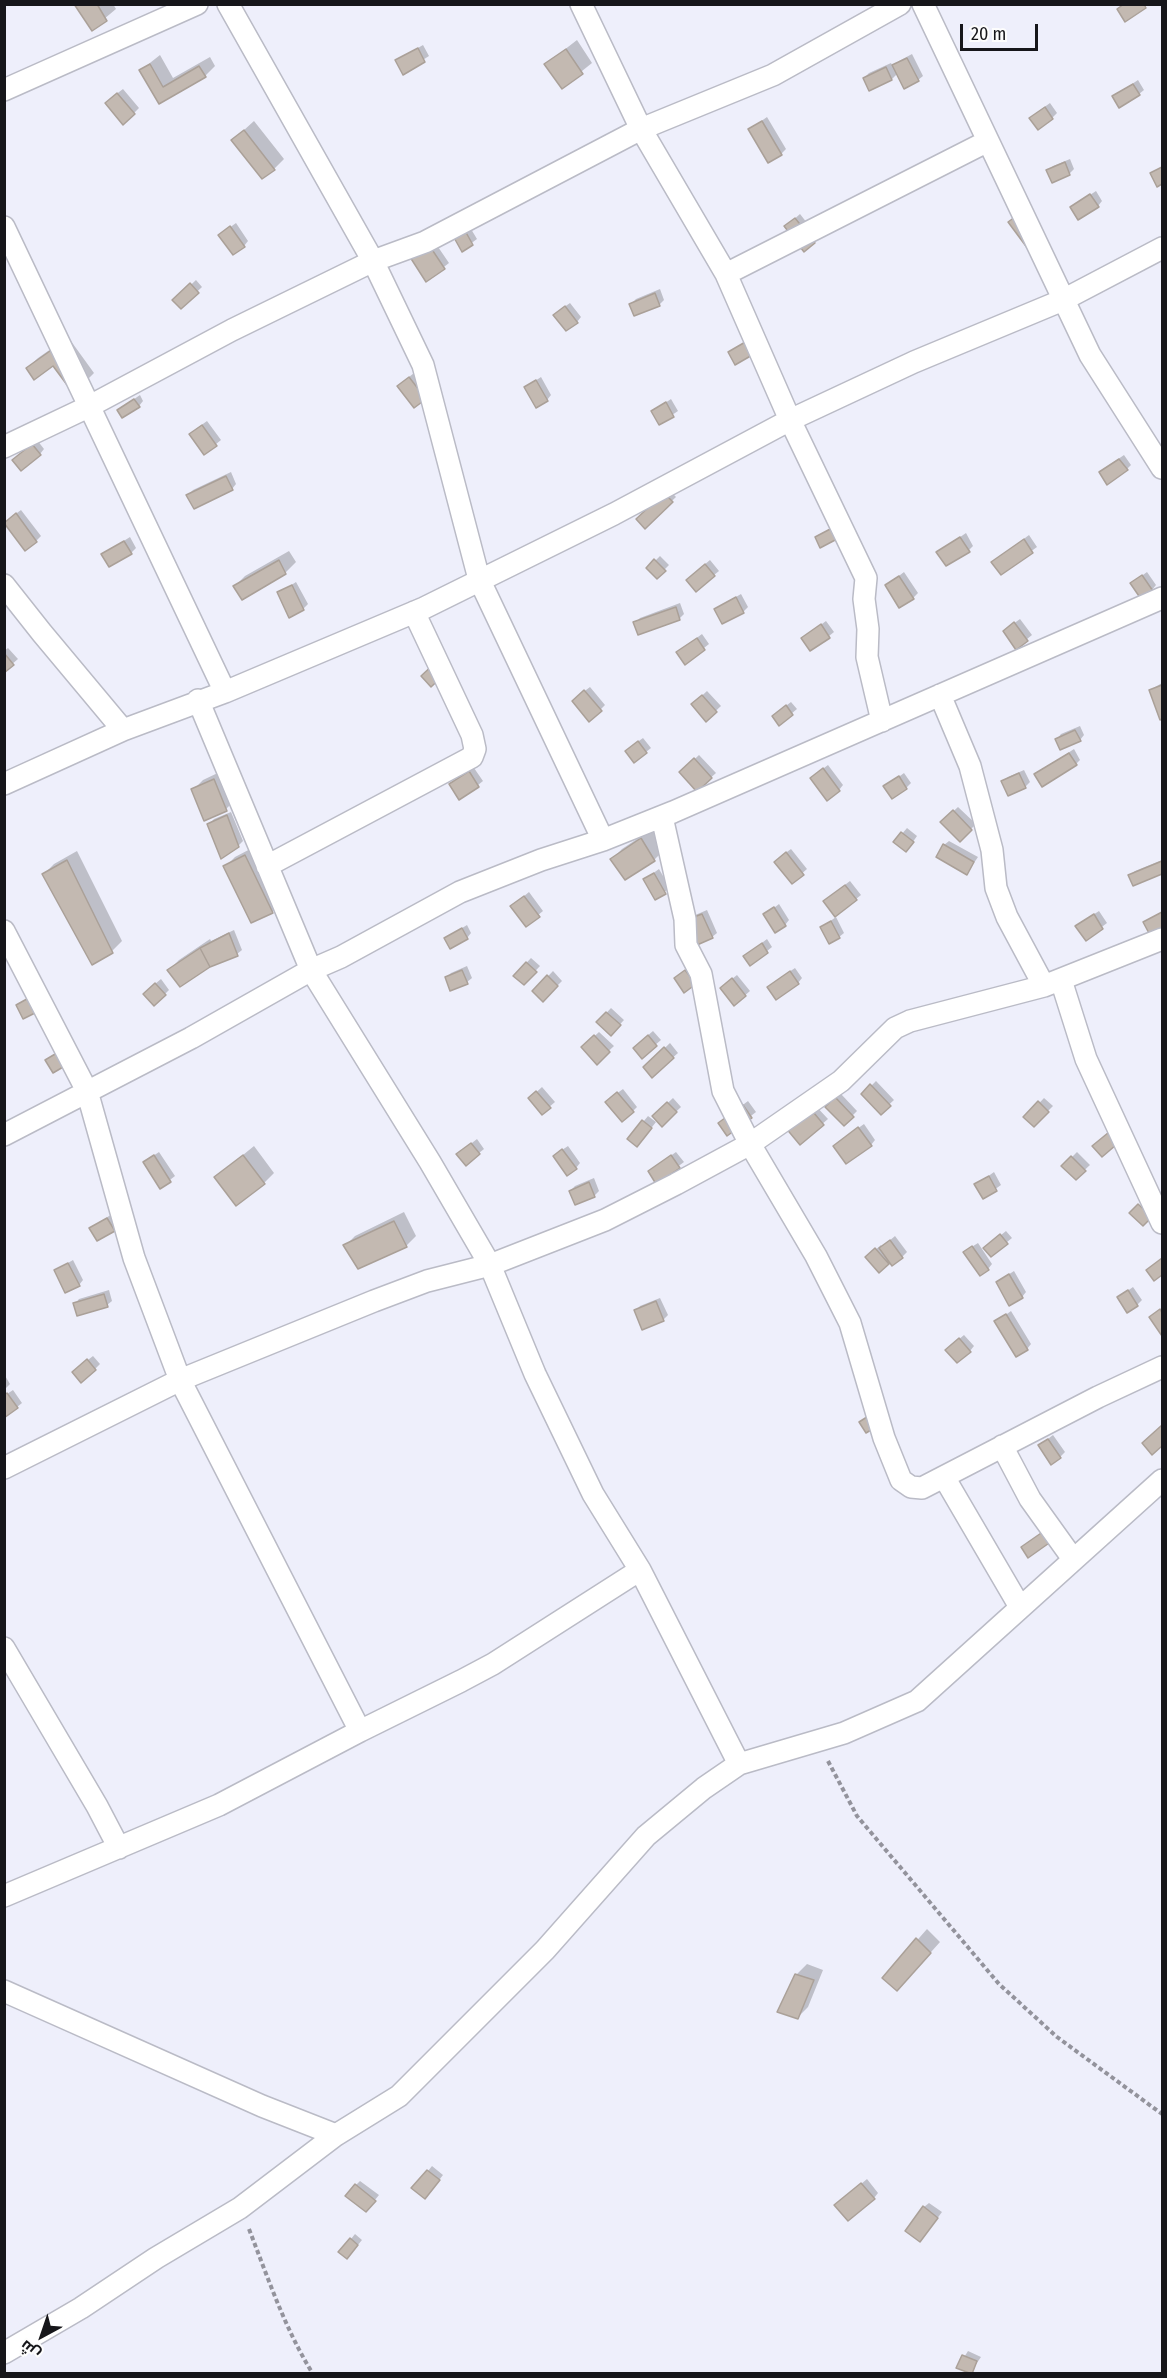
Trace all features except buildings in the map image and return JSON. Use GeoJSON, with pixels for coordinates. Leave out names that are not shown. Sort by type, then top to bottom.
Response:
{"type":"FeatureCollection","features":[{"type":"Feature","properties":{"kind":"street"},"geometry":{"type":"LineString","coordinates":[[4,90],[197,4]]}},
{"type":"Feature","properties":{"kind":"street"},"geometry":{"type":"LineString","coordinates":[[228,4],[373,261],[423,365],[479,579],[603,840]]}},
{"type":"Feature","properties":{"kind":"street"},"geometry":{"type":"LineString","coordinates":[[581,4],[641,129],[726,274],[790,420],[866,578],[864,599],[868,629],[867,657],[882,721]]}},
{"type":"Feature","properties":{"kind":"street"},"geometry":{"type":"LineString","coordinates":[[4,447],[88,407],[232,330],[373,261],[426,242],[641,129],[773,75],[900,4]]}},
{"type":"Feature","properties":{"kind":"street"},"geometry":{"type":"LineString","coordinates":[[923,4],[1090,355],[1162,468]]}},
{"type":"Feature","properties":{"kind":"street"},"geometry":{"type":"LineString","coordinates":[[726,274],[988,141]]}},
{"type":"Feature","properties":{"kind":"street"},"geometry":{"type":"LineString","coordinates":[[4,227],[225,692]]}},
{"type":"Feature","properties":{"kind":"street"},"geometry":{"type":"LineString","coordinates":[[4,784],[123,730],[198,700],[225,692],[414,612],[614,514],[790,420],[914,362],[1063,300],[1162,248]]}},
{"type":"Feature","properties":{"kind":"street"},"geometry":{"type":"LineString","coordinates":[[4,585],[123,730]]}},
{"type":"Feature","properties":{"kind":"street"},"geometry":{"type":"LineString","coordinates":[[4,1135],[191,1038],[310,970],[341,957],[460,892],[541,860],[603,840],[662,817],[1162,598]]}},
{"type":"Feature","properties":{"kind":"street"},"geometry":{"type":"LineString","coordinates":[[267,866],[472,757],[475,749],[472,735],[414,612]]}},
{"type":"Feature","properties":{"kind":"street"},"geometry":{"type":"LineString","coordinates":[[940,695],[970,766],[992,850],[996,888],[1007,917],[1053,983],[1162,1223]]}},
{"type":"Feature","properties":{"kind":"street"},"geometry":{"type":"LineString","coordinates":[[198,700],[310,970],[430,1162],[490,1265],[535,1374],[593,1494],[640,1569],[739,1764]]}},
{"type":"Feature","properties":{"kind":"street"},"geometry":{"type":"LineString","coordinates":[[662,817],[685,919],[686,945],[701,974],[723,1091],[750,1144],[816,1256],[850,1323],[884,1438],[901,1480],[911,1487],[922,1488],[1162,1367]]}},
{"type":"Feature","properties":{"kind":"street"},"geometry":{"type":"LineString","coordinates":[[4,931],[87,1091],[134,1258],[180,1380],[360,1731]]}},
{"type":"Feature","properties":{"kind":"street"},"geometry":{"type":"LineString","coordinates":[[4,1468],[180,1380],[427,1281],[490,1265],[605,1220],[676,1185],[750,1144],[842,1081],[895,1028],[1053,983],[1162,939]]}},
{"type":"Feature","properties":{"kind":"street"},"geometry":{"type":"LineString","coordinates":[[1002,1446],[1030,1499],[1073,1559]]}},
{"type":"Feature","properties":{"kind":"street"},"geometry":{"type":"LineString","coordinates":[[944,1477],[1020,1607]]}},
{"type":"Feature","properties":{"kind":"street"},"geometry":{"type":"LineString","coordinates":[[4,2354],[240,2208],[336,2134],[399,2096],[545,1950],[646,1836],[704,1788],[739,1764],[844,1733],[917,1701],[1162,1480]]}},
{"type":"Feature","properties":{"kind":"street"},"geometry":{"type":"LineString","coordinates":[[4,1896],[219,1805],[493,1665],[563,1617],[640,1569]]}},
{"type":"Feature","properties":{"kind":"street"},"geometry":{"type":"LineString","coordinates":[[4,1648],[97,1806],[119,1848]]}},
{"type":"Feature","properties":{"kind":"street"},"geometry":{"type":"LineString","coordinates":[[4,1991],[262,2106],[336,2134]]}},
{"type":"Feature","properties":{"kind":"path"},"geometry":{"type":"LineString","coordinates":[[817,1741],[857,1816],[999,1984],[1057,2037],[1162,2114]]}},
{"type":"Feature","properties":{"kind":"path"},"geometry":{"type":"LineString","coordinates":[[240,2208],[283,2316],[299,2351],[313,2373]]}}]}
